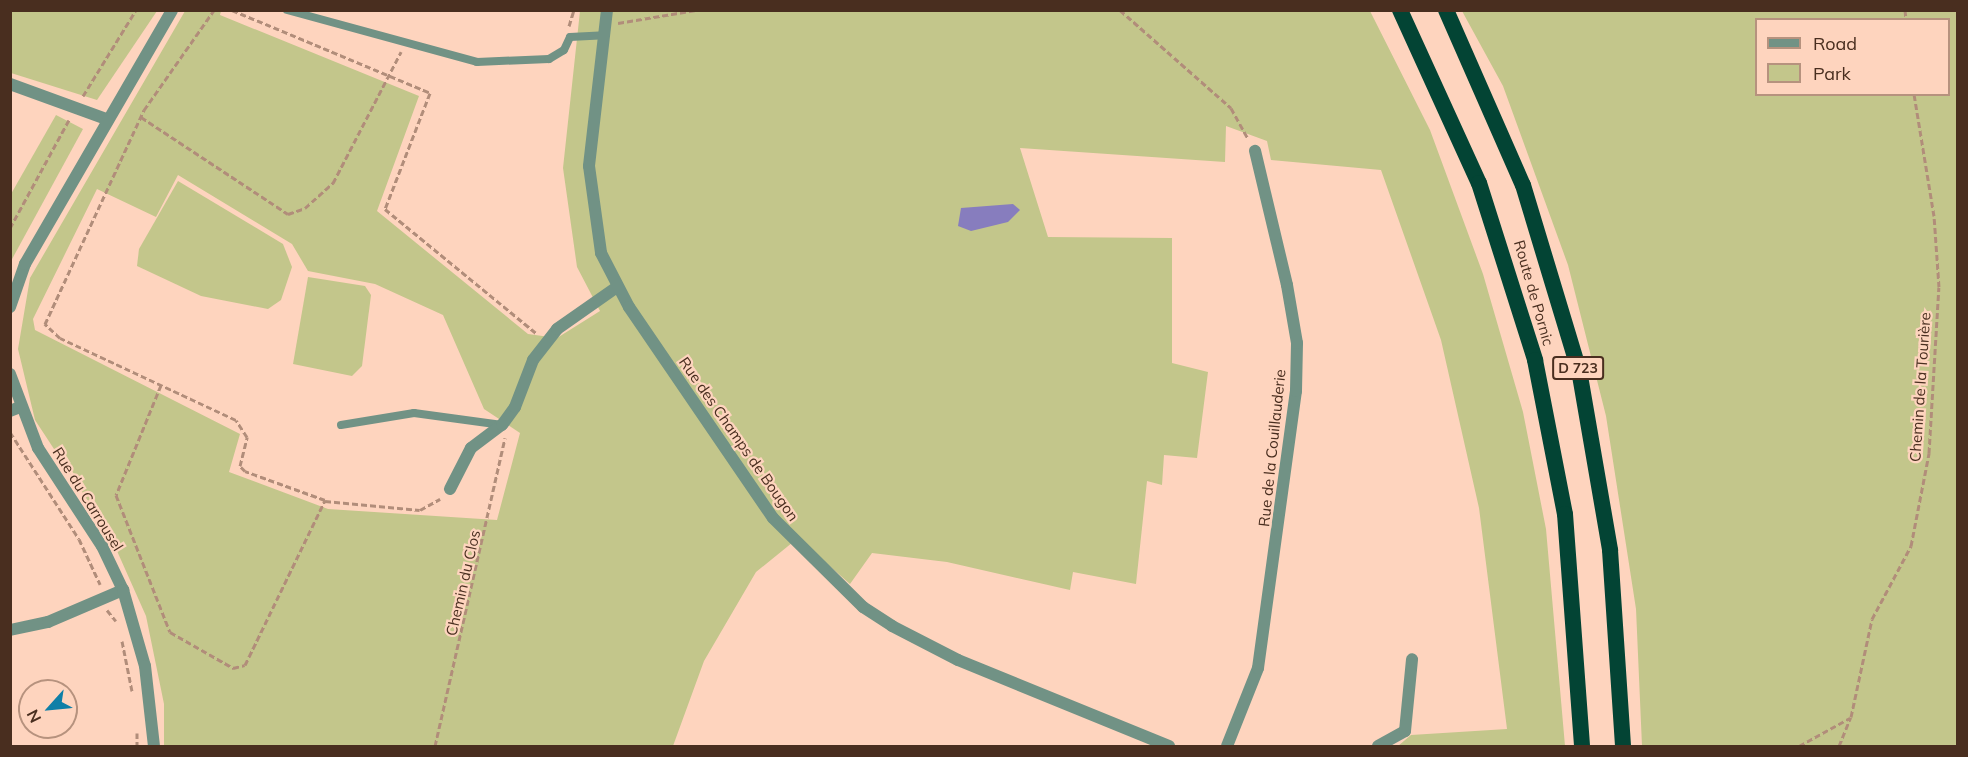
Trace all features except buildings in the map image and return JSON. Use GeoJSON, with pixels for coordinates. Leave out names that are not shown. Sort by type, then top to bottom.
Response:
{"type":"FeatureCollection","features":[{"type":"Feature","properties":{"kind":"highway","name":"Route de Pornic"},"geometry":{"type":"LineString","coordinates":[[1400,10],[1479,183],[1535,360],[1565,514],[1582,747]]}},
{"type":"Feature","properties":{"kind":"highway","name":"Route de Pornic"},"geometry":{"type":"LineString","coordinates":[[1446,10],[1522,185],[1576,360],[1611,550],[1623,747]]}},
{"type":"Feature","properties":{"kind":"street"},"geometry":{"type":"LineString","coordinates":[[10,307],[26,264],[106,119],[172,10]]}},
{"type":"Feature","properties":{"kind":"street","name":"Rue des Champs de Bougon"},"geometry":{"type":"LineString","coordinates":[[607,10],[590,198],[601,253],[617,287],[773,518],[863,607],[958,660],[1169,747]]}},
{"type":"Feature","properties":{"kind":"street"},"geometry":{"type":"LineString","coordinates":[[10,84],[106,119]]}},
{"type":"Feature","properties":{"kind":"street","name":"Rue de la Couillauderie"},"geometry":{"type":"LineString","coordinates":[[1227,747],[1258,668],[1296,391],[1295,331],[1255,151]]}},
{"type":"Feature","properties":{"kind":"street"},"geometry":{"type":"LineString","coordinates":[[450,489],[471,448],[502,425],[547,342],[617,287]]}},
{"type":"Feature","properties":{"kind":"street","name":"Rue du Carrousel"},"geometry":{"type":"LineString","coordinates":[[10,374],[15,409],[90,526],[123,590],[145,666],[154,747]]}},
{"type":"Feature","properties":{"kind":"street"},"geometry":{"type":"LineString","coordinates":[[10,630],[31,628],[123,590]]}},
{"type":"Feature","properties":{"kind":"street"},"geometry":{"type":"LineString","coordinates":[[1378,747],[1405,731],[1412,659]]}},
{"type":"Feature","properties":{"kind":"lane"},"geometry":{"type":"LineString","coordinates":[[287,10],[477,62],[549,59],[564,50],[570,37],[605,30]]}},
{"type":"Feature","properties":{"kind":"lane"},"geometry":{"type":"LineString","coordinates":[[341,425],[414,413],[502,425]]}},
{"type":"Feature","properties":{"kind":"path"},"geometry":{"type":"LineString","coordinates":[[214,10],[141,117],[45,324],[60,338],[236,420],[247,437],[240,466],[245,471],[325,500],[420,510],[434,506],[450,489]]}},
{"type":"Feature","properties":{"kind":"path"},"geometry":{"type":"LineString","coordinates":[[232,10],[430,93],[385,209],[547,342]]}},
{"type":"Feature","properties":{"kind":"path"},"geometry":{"type":"LineString","coordinates":[[570,37],[574,10]]}},
{"type":"Feature","properties":{"kind":"path"},"geometry":{"type":"LineString","coordinates":[[605,30],[696,10]]}},
{"type":"Feature","properties":{"kind":"path"},"geometry":{"type":"LineString","coordinates":[[1120,10],[1231,108],[1255,151]]}},
{"type":"Feature","properties":{"kind":"path"},"geometry":{"type":"LineString","coordinates":[[141,117],[288,214],[305,208],[333,183],[391,77],[406,41]]}},
{"type":"Feature","properties":{"kind":"path","name":"Chemin de la Tourière"},"geometry":{"type":"LineString","coordinates":[[1839,747],[1851,717],[1872,619],[1911,546],[1929,453],[1939,287],[1934,216],[1914,96]]}},
{"type":"Feature","properties":{"kind":"path"},"geometry":{"type":"LineString","coordinates":[[161,385],[116,495],[170,632],[181,641],[233,668],[245,665],[325,500]]}},
{"type":"Feature","properties":{"kind":"path","name":"Chemin du Clos"},"geometry":{"type":"LineString","coordinates":[[435,747],[507,446],[502,425]]}},
{"type":"Feature","properties":{"kind":"path"},"geometry":{"type":"LineString","coordinates":[[10,432],[96,569],[100,599],[118,626]]}},
{"type":"Feature","properties":{"kind":"path"},"geometry":{"type":"LineString","coordinates":[[120,634],[134,702]]}},
{"type":"Feature","properties":{"kind":"path"},"geometry":{"type":"LineString","coordinates":[[1799,747],[1851,717]]}},
{"type":"Feature","properties":{"kind":"path"},"geometry":{"type":"LineString","coordinates":[[136,724],[137,747]]}},
{"type":"Feature","properties":{"kind":"green space"},"geometry":{"type":"Polygon","coordinates":[[[10,11],[157,11],[97,100],[11,73],[10,11]]]}},
{"type":"Feature","properties":{"kind":"green space"},"geometry":{"type":"Polygon","coordinates":[[[185,11],[221,11],[220,15],[419,96],[377,211],[528,334],[557,338],[600,311],[577,267],[563,168],[580,11],[1370,11],[1430,130],[1483,274],[1523,412],[1546,529],[1565,746],[1398,746],[1411,735],[1507,729],[1479,508],[1441,340],[1381,170],[1271,160],[1267,141],[1226,126],[1225,162],[1020,148],[1048,237],[1172,238],[1172,363],[1208,372],[1197,458],[1164,455],[1162,485],[1147,481],[1136,584],[1073,572],[1070,590],[947,562],[872,553],[850,584],[798,538],[756,572],[704,661],[673,746],[164,746],[164,704],[146,616],[109,533],[35,420],[18,349],[30,278],[185,11]],[[178,175],[156,217],[97,189],[33,319],[35,330],[240,434],[229,472],[328,509],[497,520],[520,433],[484,409],[443,315],[375,284],[308,271],[292,244],[178,175]]]}},
{"type":"Feature","properties":{"kind":"green space"},"geometry":{"type":"Polygon","coordinates":[[[1462,11],[1957,11],[1957,746],[1642,746],[1636,609],[1606,416],[1568,265],[1503,86],[1462,11]]]}},
{"type":"Feature","properties":{"kind":"green space"},"geometry":{"type":"Polygon","coordinates":[[[56,115],[83,129],[11,261],[11,194],[56,115]]]}},
{"type":"Feature","properties":{"kind":"green space"},"geometry":{"type":"Polygon","coordinates":[[[178,181],[283,244],[292,267],[281,300],[268,309],[201,296],[137,266],[139,249],[178,181]]]}},
{"type":"Feature","properties":{"kind":"green space"},"geometry":{"type":"Polygon","coordinates":[[[308,277],[365,286],[371,295],[362,366],[352,376],[293,364],[308,277]]]}},
{"type":"Feature","properties":{"kind":"shaded area"},"geometry":{"type":"Polygon","coordinates":[[[1013,204],[1020,210],[1008,222],[971,231],[958,226],[961,208],[1013,204]]]}}]}
